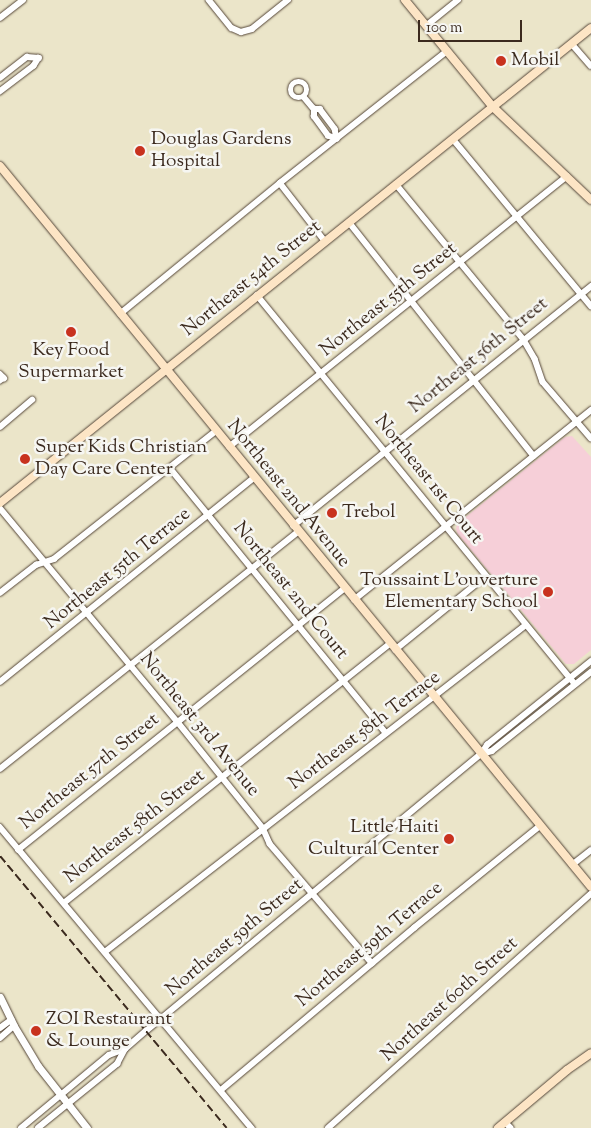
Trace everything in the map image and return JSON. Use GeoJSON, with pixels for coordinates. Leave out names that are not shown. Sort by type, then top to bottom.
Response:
{"type":"FeatureCollection","features":[{"type":"Feature","properties":{"kind":"main road"},"geometry":{"type":"LineString","coordinates":[[405,0],[493,107],[516,131],[591,200]]}},
{"type":"Feature","properties":{"kind":"main road","name":"Northeast 54th Street"},"geometry":{"type":"LineString","coordinates":[[0,503],[591,28]]}},
{"type":"Feature","properties":{"kind":"main road","name":"Northeast 2nd Avenue"},"geometry":{"type":"LineString","coordinates":[[0,166],[591,887]]}},
{"type":"Feature","properties":{"kind":"main road"},"geometry":{"type":"LineString","coordinates":[[498,1128],[508,1125],[567,1070],[591,1053]]}},
{"type":"Feature","properties":{"kind":"street"},"geometry":{"type":"LineString","coordinates":[[0,18],[24,0]]}},
{"type":"Feature","properties":{"kind":"street"},"geometry":{"type":"LineString","coordinates":[[209,0],[232,28],[241,32],[252,29],[288,0]]}},
{"type":"Feature","properties":{"kind":"street"},"geometry":{"type":"LineString","coordinates":[[426,26],[458,0]]}},
{"type":"Feature","properties":{"kind":"street"},"geometry":{"type":"LineString","coordinates":[[572,44],[591,66]]}},
{"type":"Feature","properties":{"kind":"street"},"geometry":{"type":"LineString","coordinates":[[120,314],[280,183],[447,51]]}},
{"type":"Feature","properties":{"kind":"street"},"geometry":{"type":"LineString","coordinates":[[0,78],[27,57],[39,58],[34,66],[0,92]]}},
{"type":"Feature","properties":{"kind":"street"},"geometry":{"type":"LineString","coordinates":[[14,67],[21,75]]}},
{"type":"Feature","properties":{"kind":"street"},"geometry":{"type":"LineString","coordinates":[[304,97],[314,109],[314,117],[328,136],[337,139]]}},
{"type":"Feature","properties":{"kind":"street"},"geometry":{"type":"LineString","coordinates":[[314,109],[320,109],[335,129],[337,139]]}},
{"type":"Feature","properties":{"kind":"street"},"geometry":{"type":"LineString","coordinates":[[453,139],[591,306]]}},
{"type":"Feature","properties":{"kind":"street","name":"Northeast 55th Street"},"geometry":{"type":"LineString","coordinates":[[229,447],[567,176]]}},
{"type":"Feature","properties":{"kind":"street"},"geometry":{"type":"LineString","coordinates":[[280,183],[325,242]]}},
{"type":"Feature","properties":{"kind":"street"},"geometry":{"type":"LineString","coordinates":[[396,184],[524,340],[535,359],[543,382],[591,438]]}},
{"type":"Feature","properties":{"kind":"street"},"geometry":{"type":"LineString","coordinates":[[349,222],[534,456]]}},
{"type":"Feature","properties":{"kind":"street","name":"Northeast 56th Street"},"geometry":{"type":"LineString","coordinates":[[0,769],[253,568],[384,452],[591,286]]}},
{"type":"Feature","properties":{"kind":"street","name":"Northeast 1st Court"},"geometry":{"type":"LineString","coordinates":[[258,295],[384,452],[448,527],[575,684]]}},
{"type":"Feature","properties":{"kind":"street"},"geometry":{"type":"LineString","coordinates":[[0,427],[32,400]]}},
{"type":"Feature","properties":{"kind":"street"},"geometry":{"type":"LineString","coordinates":[[354,600],[448,527],[591,410]]}},
{"type":"Feature","properties":{"kind":"street"},"geometry":{"type":"LineString","coordinates":[[0,593],[36,565],[54,559],[216,431]]}},
{"type":"Feature","properties":{"kind":"street","name":"Northeast 2nd Court"},"geometry":{"type":"LineString","coordinates":[[170,468],[386,733]]}},
{"type":"Feature","properties":{"kind":"street","name":"Northeast 55th Terrace"},"geometry":{"type":"LineString","coordinates":[[0,682],[254,478]]}},
{"type":"Feature","properties":{"kind":"street","name":"Northeast 3rd Avenue"},"geometry":{"type":"LineString","coordinates":[[0,508],[131,665],[263,828],[270,844],[372,963]]}},
{"type":"Feature","properties":{"kind":"street","name":"Northeast 58th Street"},"geometry":{"type":"LineString","coordinates":[[64,904],[344,681],[393,647],[486,576]]}},
{"type":"Feature","properties":{"kind":"street","name":"Northeast 57th Street"},"geometry":{"type":"LineString","coordinates":[[18,850],[345,588]]}},
{"type":"Feature","properties":{"kind":"street","name":"Northeast 58th Terrace"},"geometry":{"type":"LineString","coordinates":[[105,952],[526,625]]}},
{"type":"Feature","properties":{"kind":"street","name":"Northeast 59th Street"},"geometry":{"type":"LineString","coordinates":[[21,1128],[109,1055],[125,1049],[481,754],[487,745],[591,661]]}},
{"type":"Feature","properties":{"kind":"street","name":"Northeast 59th Street"},"geometry":{"type":"LineString","coordinates":[[481,754],[492,751],[591,672]]}},
{"type":"Feature","properties":{"kind":"street","name":"Northeast 59th Terrace"},"geometry":{"type":"LineString","coordinates":[[221,1090],[372,963],[540,826]]}},
{"type":"Feature","properties":{"kind":"street"},"geometry":{"type":"LineString","coordinates":[[0,828],[252,1128]]}},
{"type":"Feature","properties":{"kind":"street"},"geometry":{"type":"LineString","coordinates":[[572,865],[591,850]]}},
{"type":"Feature","properties":{"kind":"street","name":"Northeast 60th Street"},"geometry":{"type":"LineString","coordinates":[[328,1128],[591,894]]}},
{"type":"Feature","properties":{"kind":"street"},"geometry":{"type":"LineString","coordinates":[[0,997],[12,1023],[38,1066],[88,1128]]}},
{"type":"Feature","properties":{"kind":"street"},"geometry":{"type":"LineString","coordinates":[[0,1028],[12,1023]]}},
{"type":"Feature","properties":{"kind":"street"},"geometry":{"type":"LineString","coordinates":[[0,1038],[12,1023]]}},
{"type":"Feature","properties":{"kind":"street","name":"Northeast 59th Street"},"geometry":{"type":"LineString","coordinates":[[38,1128],[117,1064],[125,1049]]}},
{"type":"Feature","properties":{"kind":"shaded area","name":"Toussaint L'ouverture Elementary School"},"geometry":{"type":"Polygon","coordinates":[[[572,436],[591,457],[591,650],[574,664],[566,664],[457,533],[456,529],[457,524],[565,437],[572,436]]]}},
{"type":"Feature","properties":{"kind":"railway"},"geometry":{"type":"LineString","coordinates":[[0,856],[227,1128]]}},
{"type":"Feature","properties":{"kind":"place","name":"Mobil"},"geometry":{"type":"Point","coordinates":[501,61]}},
{"type":"Feature","properties":{"kind":"place","name":"Douglas Gardens Hospital"},"geometry":{"type":"Point","coordinates":[140,151]}},
{"type":"Feature","properties":{"kind":"place","name":"Key Food Supermarket"},"geometry":{"type":"Point","coordinates":[71,332]}},
{"type":"Feature","properties":{"kind":"place","name":"Super Kids Christian Day Care Center"},"geometry":{"type":"Point","coordinates":[25,459]}},
{"type":"Feature","properties":{"kind":"place","name":"Trebol"},"geometry":{"type":"Point","coordinates":[332,513]}},
{"type":"Feature","properties":{"kind":"place","name":"Toussaint L'ouverture Elementary School"},"geometry":{"type":"Point","coordinates":[548,592]}},
{"type":"Feature","properties":{"kind":"place","name":"Little Haiti Cultural Center"},"geometry":{"type":"Point","coordinates":[449,839]}},
{"type":"Feature","properties":{"kind":"place","name":"ZOI Restaurant & Lounge"},"geometry":{"type":"Point","coordinates":[36,1031]}}]}
